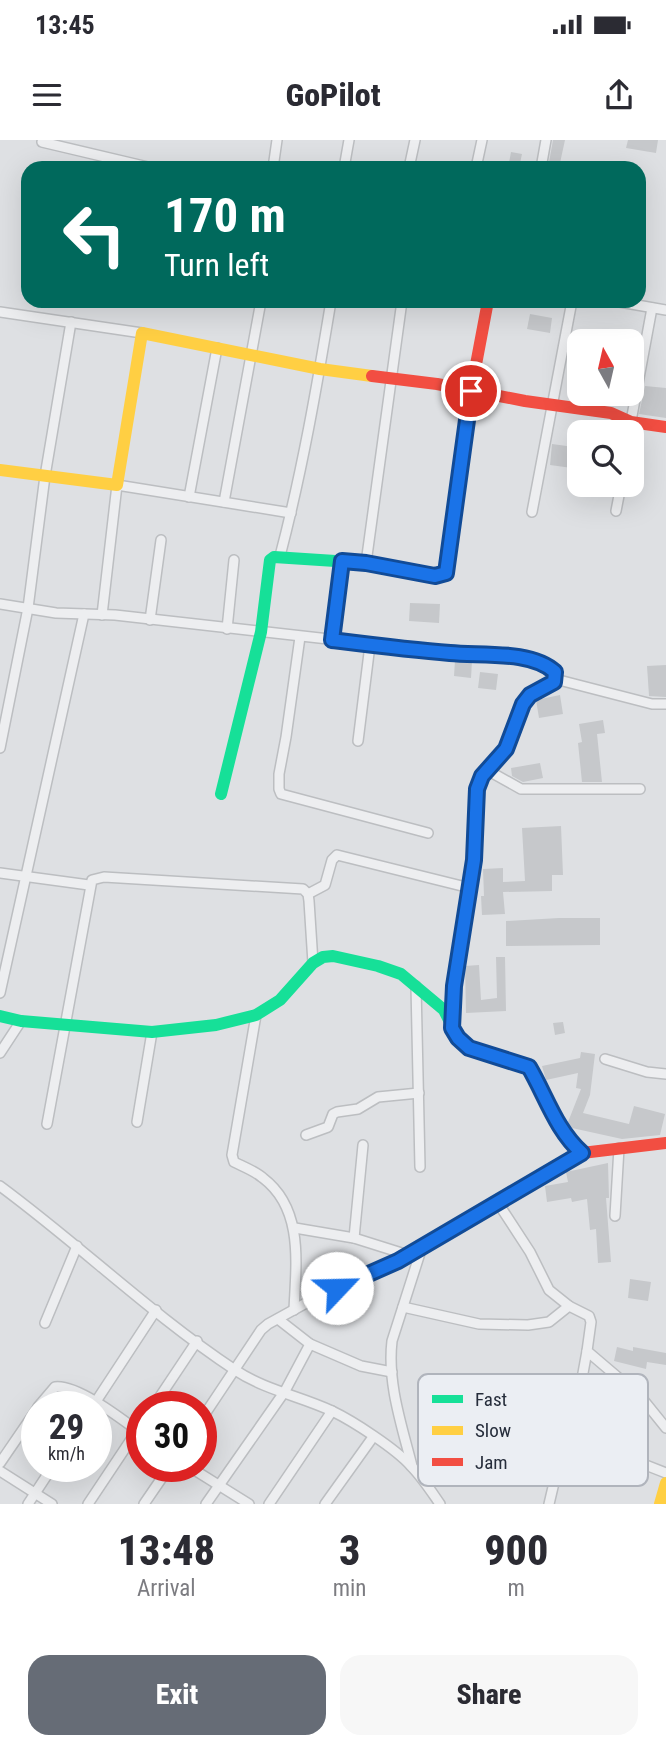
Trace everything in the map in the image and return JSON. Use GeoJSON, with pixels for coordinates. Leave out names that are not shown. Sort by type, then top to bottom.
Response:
{"type":"FeatureCollection","features":[{"type":"Feature","properties":{"kind":"street"},"geometry":{"type":"LineString","coordinates":[[274,161],[277,140]]}},
{"type":"Feature","properties":{"kind":"street"},"geometry":{"type":"LineString","coordinates":[[345,161],[348,140]]}},
{"type":"Feature","properties":{"kind":"street"},"geometry":{"type":"LineString","coordinates":[[411,161],[415,140]]}},
{"type":"Feature","properties":{"kind":"street"},"geometry":{"type":"LineString","coordinates":[[478,161],[482,140]]}},
{"type":"Feature","properties":{"kind":"street"},"geometry":{"type":"LineString","coordinates":[[542,161],[546,140]]}},
{"type":"Feature","properties":{"kind":"street"},"geometry":{"type":"LineString","coordinates":[[42,142],[122,161]]}},
{"type":"Feature","properties":{"kind":"street"},"geometry":{"type":"LineString","coordinates":[[646,307],[666,310]]}},
{"type":"Feature","properties":{"kind":"street"},"geometry":{"type":"LineString","coordinates":[[224,502],[260,308]]}},
{"type":"Feature","properties":{"kind":"street"},"geometry":{"type":"LineString","coordinates":[[280,556],[320,369],[330,308]]}},
{"type":"Feature","properties":{"kind":"street"},"geometry":{"type":"LineString","coordinates":[[366,563],[401,308]]}},
{"type":"Feature","properties":{"kind":"street"},"geometry":{"type":"LineString","coordinates":[[221,794],[261,632],[270,560],[280,556],[366,563],[435,576],[446,573],[471,391],[487,308]]}},
{"type":"Feature","properties":{"kind":"street"},"geometry":{"type":"LineString","coordinates":[[532,512],[571,308]]}},
{"type":"Feature","properties":{"kind":"street"},"geometry":{"type":"LineString","coordinates":[[631,420],[652,308]]}},
{"type":"Feature","properties":{"kind":"street"},"geometry":{"type":"LineString","coordinates":[[0,312],[142,333],[320,369],[611,414],[620,420]]}},
{"type":"Feature","properties":{"kind":"street"},"geometry":{"type":"LineString","coordinates":[[0,748],[28,608],[45,476],[71,322]]}},
{"type":"Feature","properties":{"kind":"street"},"geometry":{"type":"LineString","coordinates":[[102,615],[117,485],[142,333]]}},
{"type":"Feature","properties":{"kind":"street"},"geometry":{"type":"LineString","coordinates":[[189,497],[216,348]]}},
{"type":"Feature","properties":{"kind":"street"},"geometry":{"type":"LineString","coordinates":[[644,427],[666,427]]}},
{"type":"Feature","properties":{"kind":"street"},"geometry":{"type":"LineString","coordinates":[[0,470],[117,485],[291,513]]}},
{"type":"Feature","properties":{"kind":"street"},"geometry":{"type":"LineString","coordinates":[[616,511],[619,497]]}},
{"type":"Feature","properties":{"kind":"street"},"geometry":{"type":"LineString","coordinates":[[150,620],[161,540]]}},
{"type":"Feature","properties":{"kind":"street"},"geometry":{"type":"LineString","coordinates":[[227,629],[234,560]]}},
{"type":"Feature","properties":{"kind":"street"},"geometry":{"type":"LineString","coordinates":[[332,640],[342,561]]}},
{"type":"Feature","properties":{"kind":"street"},"geometry":{"type":"LineString","coordinates":[[0,604],[56,613],[102,615],[453,653],[500,655],[530,660],[550,667],[555,672],[555,679],[551,685],[530,695],[523,704],[506,749],[482,776],[477,789],[474,860],[454,986],[452,1028]]}},
{"type":"Feature","properties":{"kind":"street"},"geometry":{"type":"LineString","coordinates":[[0,993],[84,614]]}},
{"type":"Feature","properties":{"kind":"street"},"geometry":{"type":"LineString","coordinates":[[300,637],[279,774],[281,794],[428,833]]}},
{"type":"Feature","properties":{"kind":"street"},"geometry":{"type":"LineString","coordinates":[[358,741],[370,645]]}},
{"type":"Feature","properties":{"kind":"street"},"geometry":{"type":"LineString","coordinates":[[555,679],[652,704],[666,704]]}},
{"type":"Feature","properties":{"kind":"street"},"geometry":{"type":"LineString","coordinates":[[487,770],[522,789],[640,789]]}},
{"type":"Feature","properties":{"kind":"street"},"geometry":{"type":"LineString","coordinates":[[308,894],[325,885],[332,860],[337,855],[470,888]]}},
{"type":"Feature","properties":{"kind":"street"},"geometry":{"type":"LineString","coordinates":[[0,873],[89,885]]}},
{"type":"Feature","properties":{"kind":"street"},"geometry":{"type":"LineString","coordinates":[[47,1124],[92,880],[104,877],[303,889],[308,894],[313,963]]}},
{"type":"Feature","properties":{"kind":"street"},"geometry":{"type":"LineString","coordinates":[[0,1016],[21,1021],[152,1032],[187,1030],[257,1015],[280,1000],[313,963],[323,957],[333,956],[378,966],[401,974],[444,1010],[458,1038],[469,1048],[529,1067],[553,1116],[572,1144],[582,1153]]}},
{"type":"Feature","properties":{"kind":"street"},"geometry":{"type":"LineString","coordinates":[[416,986],[420,1167]]}},
{"type":"Feature","properties":{"kind":"street"},"geometry":{"type":"LineString","coordinates":[[257,1015],[232,1155],[234,1162],[262,1176],[277,1191],[295,1228],[294,1310]]}},
{"type":"Feature","properties":{"kind":"street"},"geometry":{"type":"LineString","coordinates":[[0,1054],[21,1021]]}},
{"type":"Feature","properties":{"kind":"street"},"geometry":{"type":"LineString","coordinates":[[137,1122],[152,1032]]}},
{"type":"Feature","properties":{"kind":"street"},"geometry":{"type":"LineString","coordinates":[[605,1059],[647,1072],[666,1074]]}},
{"type":"Feature","properties":{"kind":"street"},"geometry":{"type":"LineString","coordinates":[[306,1135],[328,1127],[333,1114],[337,1112],[358,1109],[378,1097],[419,1093]]}},
{"type":"Feature","properties":{"kind":"street"},"geometry":{"type":"LineString","coordinates":[[217,1396],[261,1330],[278,1319],[317,1297],[408,1255],[582,1153],[666,1143]]}},
{"type":"Feature","properties":{"kind":"street"},"geometry":{"type":"LineString","coordinates":[[354,1238],[363,1145]]}},
{"type":"Feature","properties":{"kind":"street"},"geometry":{"type":"LineString","coordinates":[[615,1216],[619,1148]]}},
{"type":"Feature","properties":{"kind":"street"},"geometry":{"type":"LineString","coordinates":[[0,1186],[235,1370],[266,1388],[285,1391],[332,1411],[373,1437],[412,1467],[418,1475]]}},
{"type":"Feature","properties":{"kind":"street"},"geometry":{"type":"LineString","coordinates":[[498,1203],[530,1252],[550,1290],[569,1306],[589,1316],[591,1322],[582,1374]]}},
{"type":"Feature","properties":{"kind":"street"},"geometry":{"type":"LineString","coordinates":[[295,1228],[354,1238],[408,1255]]}},
{"type":"Feature","properties":{"kind":"street"},"geometry":{"type":"LineString","coordinates":[[45,1323],[77,1246]]}},
{"type":"Feature","properties":{"kind":"street"},"geometry":{"type":"LineString","coordinates":[[412,1467],[399,1416],[392,1372],[392,1341],[422,1247]]}},
{"type":"Feature","properties":{"kind":"street"},"geometry":{"type":"LineString","coordinates":[[403,1307],[479,1324],[528,1325],[549,1322],[569,1306]]}},
{"type":"Feature","properties":{"kind":"street"},"geometry":{"type":"LineString","coordinates":[[103,1391],[156,1310]]}},
{"type":"Feature","properties":{"kind":"street"},"geometry":{"type":"LineString","coordinates":[[278,1319],[310,1344],[361,1366],[392,1372]]}},
{"type":"Feature","properties":{"kind":"street"},"geometry":{"type":"LineString","coordinates":[[164,1391],[197,1341]]}},
{"type":"Feature","properties":{"kind":"street"},"geometry":{"type":"LineString","coordinates":[[206,1504],[285,1391],[310,1344]]}},
{"type":"Feature","properties":{"kind":"street"},"geometry":{"type":"LineString","coordinates":[[587,1351],[614,1374]]}},
{"type":"Feature","properties":{"kind":"street"},"geometry":{"type":"LineString","coordinates":[[52,1391],[61,1386],[75,1391]]}},
{"type":"Feature","properties":{"kind":"street"},"geometry":{"type":"LineString","coordinates":[[648,1407],[666,1428]]}},
{"type":"Feature","properties":{"kind":"street"},"geometry":{"type":"LineString","coordinates":[[269,1504],[332,1411]]}},
{"type":"Feature","properties":{"kind":"street"},"geometry":{"type":"LineString","coordinates":[[0,1463],[21,1433]]}},
{"type":"Feature","properties":{"kind":"street"},"geometry":{"type":"LineString","coordinates":[[325,1504],[373,1437]]}},
{"type":"Feature","properties":{"kind":"street"},"geometry":{"type":"LineString","coordinates":[[88,1504],[126,1449]]}},
{"type":"Feature","properties":{"kind":"street"},"geometry":{"type":"LineString","coordinates":[[648,1466],[666,1473]]}},
{"type":"Feature","properties":{"kind":"street"},"geometry":{"type":"LineString","coordinates":[[0,1471],[52,1504]]}},
{"type":"Feature","properties":{"kind":"street"},"geometry":{"type":"LineString","coordinates":[[28,1504],[42,1482]]}},
{"type":"Feature","properties":{"kind":"street"},"geometry":{"type":"LineString","coordinates":[[144,1504],[159,1482]]}},
{"type":"Feature","properties":{"kind":"street"},"geometry":{"type":"LineString","coordinates":[[214,1482],[248,1504]]}},
{"type":"Feature","properties":{"kind":"street"},"geometry":{"type":"LineString","coordinates":[[660,1504],[666,1483]]}},
{"type":"Feature","properties":{"kind":"street"},"geometry":{"type":"LineString","coordinates":[[426,1486],[440,1504]]}},
{"type":"Feature","properties":{"kind":"street"},"geometry":{"type":"LineString","coordinates":[[549,1504],[555,1486]]}},
{"type":"Feature","properties":{"kind":"building"},"geometry":{"type":"Polygon","coordinates":[[[553,140],[565,140],[560,161],[549,161],[553,140]]]}},
{"type":"Feature","properties":{"kind":"building"},"geometry":{"type":"Polygon","coordinates":[[[628,140],[658,140],[656,153],[626,148],[628,140]]]}},
{"type":"Feature","properties":{"kind":"building"},"geometry":{"type":"Polygon","coordinates":[[[511,152],[522,154],[520,161],[509,161],[511,152]]]}},
{"type":"Feature","properties":{"kind":"building"},"geometry":{"type":"Polygon","coordinates":[[[530,314],[552,318],[550,333],[527,329],[530,314]]]}},
{"type":"Feature","properties":{"kind":"building"},"geometry":{"type":"Polygon","coordinates":[[[645,386],[666,388],[666,418],[639,414],[641,406],[644,406],[645,386]]]}},
{"type":"Feature","properties":{"kind":"building"},"geometry":{"type":"Polygon","coordinates":[[[552,444],[567,446],[567,467],[550,465],[552,444]]]}},
{"type":"Feature","properties":{"kind":"building"},"geometry":{"type":"Polygon","coordinates":[[[410,603],[440,604],[439,623],[409,621],[410,603]]]}},
{"type":"Feature","properties":{"kind":"building"},"geometry":{"type":"Polygon","coordinates":[[[455,660],[472,661],[471,678],[454,676],[455,660]]]}},
{"type":"Feature","properties":{"kind":"building"},"geometry":{"type":"Polygon","coordinates":[[[666,665],[666,697],[649,696],[647,666],[666,665]]]}},
{"type":"Feature","properties":{"kind":"building"},"geometry":{"type":"Polygon","coordinates":[[[480,672],[498,674],[496,690],[478,688],[480,672]]]}},
{"type":"Feature","properties":{"kind":"building"},"geometry":{"type":"Polygon","coordinates":[[[560,695],[563,714],[539,718],[536,700],[560,695]]]}},
{"type":"Feature","properties":{"kind":"building"},"geometry":{"type":"Polygon","coordinates":[[[603,720],[605,733],[597,734],[602,782],[582,782],[579,724],[603,720]]]}},
{"type":"Feature","properties":{"kind":"building"},"geometry":{"type":"Polygon","coordinates":[[[540,763],[543,778],[523,782],[512,776],[511,768],[540,763]]]}},
{"type":"Feature","properties":{"kind":"building"},"geometry":{"type":"Polygon","coordinates":[[[561,826],[563,875],[552,875],[552,891],[503,892],[505,914],[482,915],[483,869],[503,868],[503,882],[525,881],[522,828],[561,826]]]}},
{"type":"Feature","properties":{"kind":"building"},"geometry":{"type":"Polygon","coordinates":[[[600,918],[600,945],[506,946],[506,921],[600,918]]]}},
{"type":"Feature","properties":{"kind":"building"},"geometry":{"type":"Polygon","coordinates":[[[496,957],[505,957],[506,1011],[466,1013],[465,966],[479,965],[481,1000],[497,998],[496,957]]]}},
{"type":"Feature","properties":{"kind":"building"},"geometry":{"type":"Polygon","coordinates":[[[563,1022],[565,1033],[555,1035],[553,1023],[563,1022]]]}},
{"type":"Feature","properties":{"kind":"building"},"geometry":{"type":"Polygon","coordinates":[[[581,1052],[595,1054],[590,1095],[583,1113],[629,1124],[634,1106],[665,1114],[660,1135],[622,1139],[572,1128],[568,1122],[581,1089],[576,1088],[578,1073],[546,1080],[542,1066],[580,1058],[581,1052]]]}},
{"type":"Feature","properties":{"kind":"building"},"geometry":{"type":"Polygon","coordinates":[[[608,1163],[609,1198],[606,1198],[611,1262],[598,1263],[596,1229],[590,1230],[587,1199],[572,1202],[571,1198],[547,1202],[545,1186],[568,1182],[566,1172],[608,1163]]]}},
{"type":"Feature","properties":{"kind":"building"},"geometry":{"type":"Polygon","coordinates":[[[630,1279],[651,1282],[648,1301],[628,1298],[630,1279]]]}},
{"type":"Feature","properties":{"kind":"building"},"geometry":{"type":"Polygon","coordinates":[[[617,1347],[666,1353],[666,1365],[647,1362],[646,1369],[614,1361],[617,1347]]]}},
{"type":"Feature","properties":{"kind":"traffic: fast"},"geometry":{"type":"LineString","coordinates":[[221,794],[261,632],[270,560],[274,557],[366,563],[435,576],[446,573],[460,468]]}},
{"type":"Feature","properties":{"kind":"traffic: fast"},"geometry":{"type":"LineString","coordinates":[[0,1016],[21,1021],[152,1032],[216,1025],[256,1015],[280,1000],[313,963],[323,957],[333,956],[401,974],[444,1010],[458,1038],[477,1051]]}},
{"type":"Feature","properties":{"kind":"traffic: slow"},"geometry":{"type":"LineString","coordinates":[[0,470],[117,485],[142,333],[320,369],[372,376]]}},
{"type":"Feature","properties":{"kind":"traffic: slow"},"geometry":{"type":"LineString","coordinates":[[660,1504],[666,1483]]}},
{"type":"Feature","properties":{"kind":"traffic: jam"},"geometry":{"type":"LineString","coordinates":[[460,468],[487,308]]}},
{"type":"Feature","properties":{"kind":"traffic: jam"},"geometry":{"type":"LineString","coordinates":[[372,376],[611,413],[631,422],[666,427]]}},
{"type":"Feature","properties":{"kind":"traffic: jam"},"geometry":{"type":"LineString","coordinates":[[477,1051],[529,1067],[558,1123],[582,1153],[666,1143]]}},
{"type":"Feature","properties":{"kind":"route"},"geometry":{"type":"LineString","coordinates":[[337,1288],[398,1261],[582,1153],[572,1144],[553,1116],[529,1067],[469,1048],[452,1028],[454,986],[474,860],[477,789],[482,776],[506,749],[523,704],[530,695],[551,685],[555,672],[550,667],[530,660],[500,655],[453,653],[332,640],[342,561],[435,576],[446,573],[471,391]]}}]}
